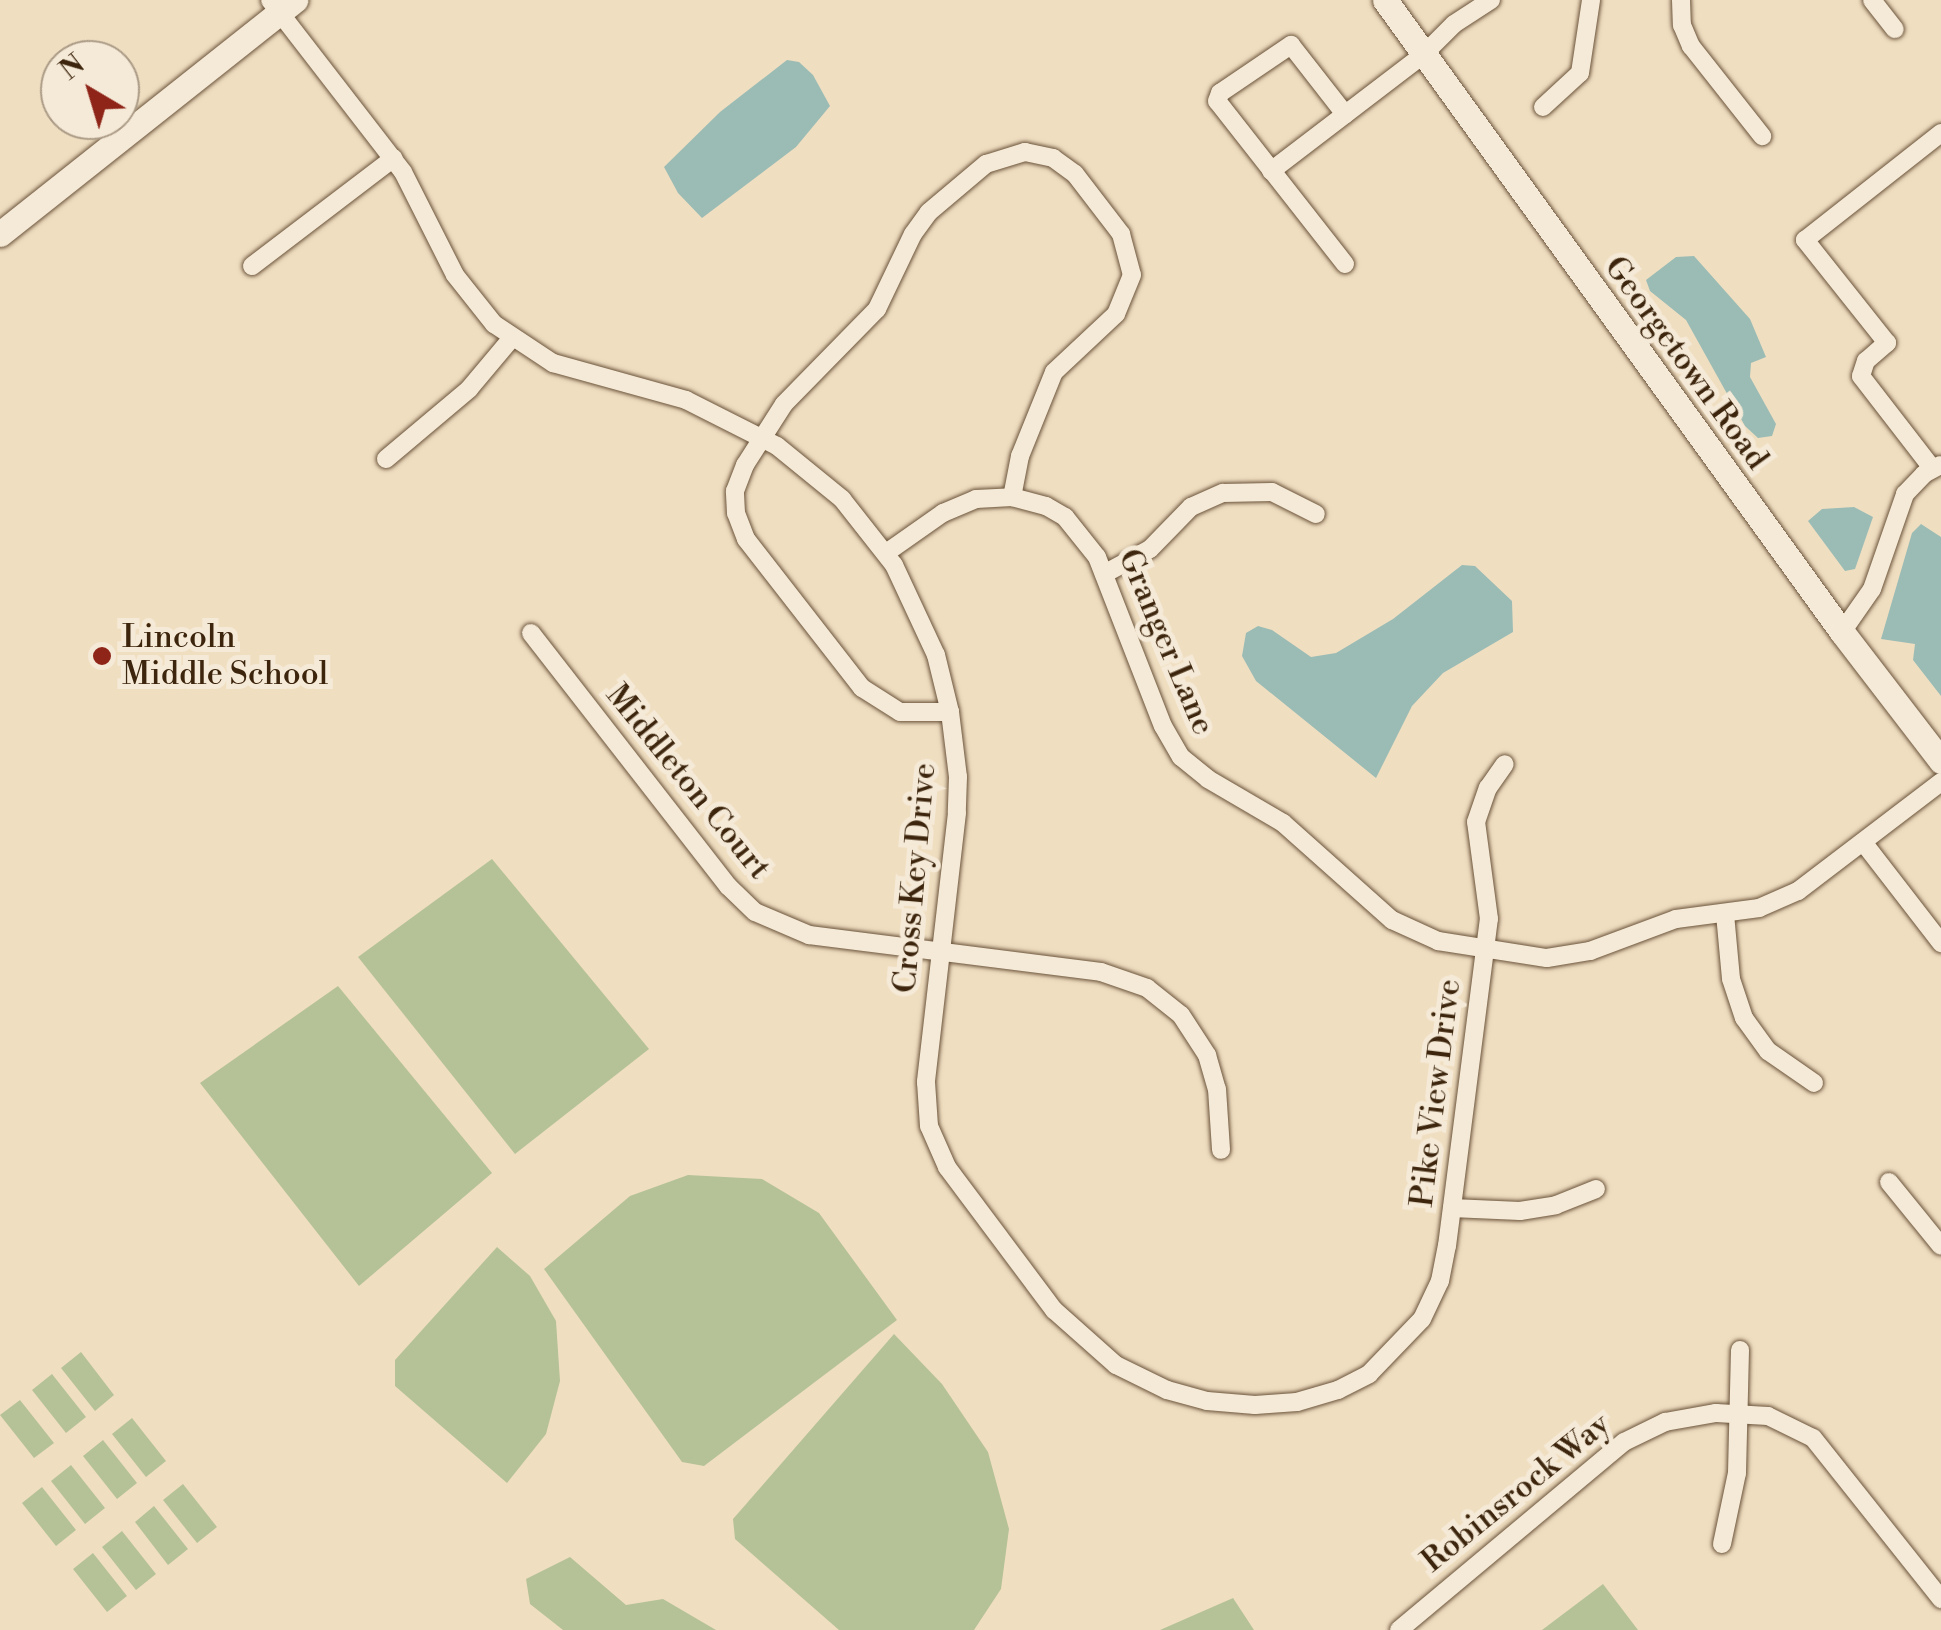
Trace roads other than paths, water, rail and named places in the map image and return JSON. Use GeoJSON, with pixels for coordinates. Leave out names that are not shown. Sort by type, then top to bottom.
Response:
{"type":"FeatureCollection","features":[{"type":"Feature","properties":{"kind":"main road","name":"Georgetown Road"},"geometry":{"type":"LineString","coordinates":[[1385,0],[1842,632],[1941,761]]}},
{"type":"Feature","properties":{"kind":"main road"},"geometry":{"type":"LineString","coordinates":[[0,234],[282,4]]}},
{"type":"Feature","properties":{"kind":"street"},"geometry":{"type":"LineString","coordinates":[[1271,171],[1424,54],[1454,24],[1491,0]]}},
{"type":"Feature","properties":{"kind":"street"},"geometry":{"type":"LineString","coordinates":[[1543,108],[1580,73],[1591,0]]}},
{"type":"Feature","properties":{"kind":"street"},"geometry":{"type":"LineString","coordinates":[[1681,0],[1686,38],[1762,136]]}},
{"type":"Feature","properties":{"kind":"street"},"geometry":{"type":"LineString","coordinates":[[1872,0],[1895,30]]}},
{"type":"Feature","properties":{"kind":"street","name":"Cross Key Drive"},"geometry":{"type":"LineString","coordinates":[[282,4],[394,158],[458,281],[511,338],[553,364],[686,400],[762,438],[832,490],[886,553],[924,622],[950,712],[958,813],[926,1090],[931,1133],[943,1160],[980,1214],[1062,1320],[1116,1365],[1180,1394],[1256,1405],[1322,1395]]}},
{"type":"Feature","properties":{"kind":"street"},"geometry":{"type":"LineString","coordinates":[[1345,114],[1291,45],[1220,93],[1220,106],[1345,264]]}},
{"type":"Feature","properties":{"kind":"street"},"geometry":{"type":"LineString","coordinates":[[1842,632],[1872,589],[1903,498],[1937,466],[1861,376],[1866,361],[1887,343],[1805,240],[1941,133]]}},
{"type":"Feature","properties":{"kind":"street"},"geometry":{"type":"LineString","coordinates":[[886,553],[956,507],[976,500],[1012,496],[1020,456],[1054,372],[1111,320],[1127,296],[1130,254],[1098,203],[1070,170],[1046,156],[1018,153],[986,164],[929,212],[913,234],[877,310],[798,386],[762,438],[736,491],[736,513],[746,539],[868,694],[900,712],[950,712]]}},
{"type":"Feature","properties":{"kind":"street"},"geometry":{"type":"LineString","coordinates":[[252,266],[394,158]]}},
{"type":"Feature","properties":{"kind":"street"},"geometry":{"type":"LineString","coordinates":[[386,459],[469,390],[511,338]]}},
{"type":"Feature","properties":{"kind":"street"},"geometry":{"type":"LineString","coordinates":[[1104,574],[1150,549],[1191,507],[1223,493],[1272,492],[1316,514]]}},
{"type":"Feature","properties":{"kind":"street","name":"Granger Lane"},"geometry":{"type":"LineString","coordinates":[[1012,496],[1046,506],[1065,518],[1090,544],[1163,726],[1191,766],[1284,824],[1397,924],[1438,941],[1485,946]]}},
{"type":"Feature","properties":{"kind":"street","name":"Middleton Court"},"geometry":{"type":"LineString","coordinates":[[531,632],[749,907],[802,933],[1101,972],[1154,992],[1190,1025],[1207,1055],[1218,1096],[1220,1150]]}},
{"type":"Feature","properties":{"kind":"street"},"geometry":{"type":"LineString","coordinates":[[1485,946],[1489,909],[1477,852],[1476,822],[1488,788],[1506,764]]}},
{"type":"Feature","properties":{"kind":"street","name":"Pike View Drive"},"geometry":{"type":"LineString","coordinates":[[1322,1395],[1369,1374],[1422,1319],[1440,1280],[1485,946],[1547,958],[1590,951],[1676,919],[1759,908],[1798,891],[1941,782]]}},
{"type":"Feature","properties":{"kind":"street"},"geometry":{"type":"LineString","coordinates":[[1863,842],[1941,943]]}},
{"type":"Feature","properties":{"kind":"street"},"geometry":{"type":"LineString","coordinates":[[1725,914],[1734,993],[1744,1018],[1768,1050],[1814,1083]]}},
{"type":"Feature","properties":{"kind":"street"},"geometry":{"type":"LineString","coordinates":[[1889,1182],[1939,1240]]}},
{"type":"Feature","properties":{"kind":"street"},"geometry":{"type":"LineString","coordinates":[[1452,1208],[1520,1211],[1556,1205],[1596,1189]]}},
{"type":"Feature","properties":{"kind":"street"},"geometry":{"type":"LineString","coordinates":[[1722,1544],[1734,1494],[1740,1350]]}},
{"type":"Feature","properties":{"kind":"street","name":"Robinsrock Way"},"geometry":{"type":"LineString","coordinates":[[1400,1630],[1624,1442],[1677,1418],[1740,1413],[1788,1422],[1818,1442],[1941,1599]]}},
{"type":"Feature","properties":{"kind":"water"},"geometry":{"type":"Polygon","coordinates":[[[787,60],[799,62],[813,75],[830,106],[796,147],[702,218],[678,193],[664,167],[720,112],[787,60]]]}},
{"type":"Feature","properties":{"kind":"water"},"geometry":{"type":"Polygon","coordinates":[[[1694,256],[1750,319],[1766,357],[1751,363],[1750,377],[1776,424],[1772,436],[1758,438],[1745,426],[1686,320],[1650,291],[1646,280],[1676,257],[1694,256]]]}},
{"type":"Feature","properties":{"kind":"water"},"geometry":{"type":"Polygon","coordinates":[[[1854,507],[1873,517],[1855,569],[1845,571],[1808,521],[1822,509],[1854,507]]]}},
{"type":"Feature","properties":{"kind":"water"},"geometry":{"type":"Polygon","coordinates":[[[1921,524],[1941,537],[1941,696],[1913,660],[1915,644],[1881,639],[1912,533],[1921,524]]]}},
{"type":"Feature","properties":{"kind":"water"},"geometry":{"type":"Polygon","coordinates":[[[1462,565],[1475,566],[1512,601],[1513,632],[1443,673],[1412,706],[1376,778],[1256,681],[1242,656],[1246,633],[1258,626],[1272,630],[1311,657],[1336,653],[1393,619],[1462,565]]]}},
{"type":"Feature","properties":{"kind":"place","name":"Lincoln Middle School"},"geometry":{"type":"Point","coordinates":[102,656]}}]}
